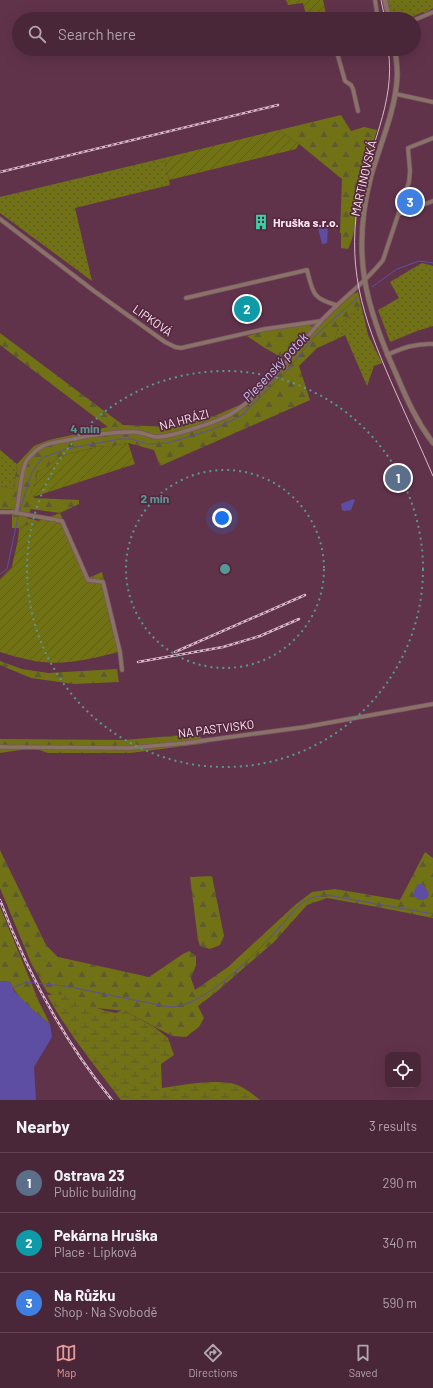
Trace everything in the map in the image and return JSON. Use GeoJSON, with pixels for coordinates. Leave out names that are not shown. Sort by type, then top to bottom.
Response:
{"type":"FeatureCollection","features":[{"type":"Feature","properties":{"kind":"street"},"geometry":{"type":"LineString","coordinates":[[375,0],[377,12]]}},
{"type":"Feature","properties":{"kind":"street"},"geometry":{"type":"LineString","coordinates":[[385,0],[388,12]]}},
{"type":"Feature","properties":{"kind":"street"},"geometry":{"type":"LineString","coordinates":[[421,17],[433,12]]}},
{"type":"Feature","properties":{"kind":"street"},"geometry":{"type":"LineString","coordinates":[[338,56],[345,81],[351,84],[353,89],[358,111]]}},
{"type":"Feature","properties":{"kind":"street","name":"MARTINOVSKÁ"},"geometry":{"type":"LineString","coordinates":[[396,56],[398,69],[396,94],[371,175],[365,204],[362,246],[364,279],[372,316],[387,355],[413,413],[433,443]]}},
{"type":"Feature","properties":{"kind":"street"},"geometry":{"type":"LineString","coordinates":[[396,94],[433,102]]}},
{"type":"Feature","properties":{"kind":"street","name":"NA HRÁZI"},"geometry":{"type":"LineString","coordinates":[[16,513],[24,466],[28,458],[43,446],[69,440],[121,432],[138,432],[154,437],[163,436],[198,427],[230,415],[248,402],[336,305],[383,260],[409,182],[410,171],[408,148],[433,138]]}},
{"type":"Feature","properties":{"kind":"street"},"geometry":{"type":"LineString","coordinates":[[399,214],[433,201]]}},
{"type":"Feature","properties":{"kind":"street","name":"LIPKOVÁ"},"geometry":{"type":"LineString","coordinates":[[0,219],[94,291],[165,342],[175,347],[181,348],[201,344],[265,329],[322,321]]}},
{"type":"Feature","properties":{"kind":"street"},"geometry":{"type":"LineString","coordinates":[[186,298],[307,270],[312,288],[318,298],[324,302],[336,305]]}},
{"type":"Feature","properties":{"kind":"street"},"geometry":{"type":"LineString","coordinates":[[387,355],[410,346],[419,344],[433,344]]}},
{"type":"Feature","properties":{"kind":"street"},"geometry":{"type":"LineString","coordinates":[[0,512],[16,513],[62,521],[88,580],[104,582],[120,652],[122,670]]}},
{"type":"Feature","properties":{"kind":"street","name":"NA PASTVISKO"},"geometry":{"type":"LineString","coordinates":[[0,747],[137,748],[305,727],[433,704]]}},
{"type":"Feature","properties":{"kind":"green space"},"geometry":{"type":"Polygon","coordinates":[[[286,0],[323,0],[326,12],[305,12],[303,3],[288,5],[286,0]]]}},
{"type":"Feature","properties":{"kind":"green space"},"geometry":{"type":"Polygon","coordinates":[[[388,0],[433,0],[433,8],[425,13],[390,12],[388,0]]]}},
{"type":"Feature","properties":{"kind":"green space"},"geometry":{"type":"Polygon","coordinates":[[[341,115],[351,131],[364,127],[377,130],[361,184],[353,236],[348,249],[341,248],[340,233],[342,179],[299,144],[279,130],[341,115]]]}},
{"type":"Feature","properties":{"kind":"green space"},"geometry":{"type":"Polygon","coordinates":[[[279,130],[299,144],[296,149],[169,180],[164,158],[279,130]]]}},
{"type":"Feature","properties":{"kind":"green space"},"geometry":{"type":"Polygon","coordinates":[[[164,158],[170,185],[75,208],[92,281],[0,213],[0,197],[164,158]]]}},
{"type":"Feature","properties":{"kind":"green space"},"geometry":{"type":"Polygon","coordinates":[[[422,263],[433,266],[433,326],[390,342],[378,310],[399,298],[390,282],[422,263]]]}},
{"type":"Feature","properties":{"kind":"green space"},"geometry":{"type":"Polygon","coordinates":[[[358,292],[361,305],[338,326],[335,340],[317,348],[299,366],[310,400],[160,466],[154,450],[128,443],[106,447],[100,446],[60,456],[47,467],[37,472],[36,482],[31,491],[34,498],[79,500],[79,504],[60,513],[31,509],[27,518],[39,521],[19,528],[12,528],[12,509],[0,509],[0,486],[14,489],[17,464],[34,446],[49,440],[108,427],[0,345],[0,333],[123,425],[171,427],[217,415],[246,402],[286,360],[247,336],[299,322],[321,323],[353,294],[358,292]]]}},
{"type":"Feature","properties":{"kind":"green space"},"geometry":{"type":"Polygon","coordinates":[[[361,305],[368,335],[382,363],[374,366],[367,386],[345,335],[335,340],[338,326],[361,305]]]}},
{"type":"Feature","properties":{"kind":"green space"},"geometry":{"type":"Polygon","coordinates":[[[128,443],[135,464],[33,497],[31,491],[36,482],[37,472],[47,467],[60,456],[100,446],[106,447],[128,443]]]}},
{"type":"Feature","properties":{"kind":"green space"},"geometry":{"type":"Polygon","coordinates":[[[0,450],[17,464],[14,489],[0,486],[0,450]]]}},
{"type":"Feature","properties":{"kind":"green space"},"geometry":{"type":"Polygon","coordinates":[[[60,513],[88,578],[102,572],[121,651],[88,659],[53,663],[30,660],[0,652],[0,579],[12,567],[19,528],[60,513]]]}},
{"type":"Feature","properties":{"kind":"green space"},"geometry":{"type":"Polygon","coordinates":[[[0,661],[22,669],[48,673],[117,669],[119,682],[74,684],[31,678],[0,665],[0,661]]]}},
{"type":"Feature","properties":{"kind":"green space"},"geometry":{"type":"Polygon","coordinates":[[[196,734],[208,743],[130,753],[48,753],[34,748],[0,753],[0,739],[124,740],[196,734]]]}},
{"type":"Feature","properties":{"kind":"green space"},"geometry":{"type":"Polygon","coordinates":[[[0,850],[46,945],[58,957],[149,977],[189,951],[196,956],[196,965],[191,978],[195,990],[228,967],[295,905],[312,892],[335,889],[400,900],[425,852],[433,858],[433,918],[327,898],[307,905],[274,942],[198,1006],[204,1018],[199,1027],[186,1037],[172,1036],[125,1011],[96,1008],[57,997],[47,992],[31,963],[0,888],[0,850]]]}},
{"type":"Feature","properties":{"kind":"green space"},"geometry":{"type":"Polygon","coordinates":[[[212,876],[224,936],[220,945],[210,949],[200,946],[198,940],[190,877],[212,876]]]}},
{"type":"Feature","properties":{"kind":"green space"},"geometry":{"type":"Polygon","coordinates":[[[0,907],[39,1002],[50,1024],[22,1000],[10,982],[0,981],[0,907]]]}},
{"type":"Feature","properties":{"kind":"green space"},"geometry":{"type":"Polygon","coordinates":[[[68,994],[75,1001],[106,1011],[116,1013],[123,1010],[154,1027],[168,1038],[174,1055],[161,1064],[162,1088],[204,1082],[230,1083],[242,1087],[260,1100],[121,1100],[73,1036],[47,995],[68,994]]]}},
{"type":"Feature","properties":{"kind":"shaded area"},"geometry":{"type":"Polygon","coordinates":[[[328,225],[327,243],[322,244],[318,228],[328,225]]]}},
{"type":"Feature","properties":{"kind":"shaded area"},"geometry":{"type":"Polygon","coordinates":[[[353,499],[355,500],[351,510],[342,510],[341,504],[353,499]]]}},
{"type":"Feature","properties":{"kind":"shaded area"},"geometry":{"type":"Polygon","coordinates":[[[418,884],[424,886],[429,894],[428,897],[423,900],[419,900],[414,896],[414,891],[418,884]]]}},
{"type":"Feature","properties":{"kind":"shaded area"},"geometry":{"type":"Polygon","coordinates":[[[0,981],[10,982],[14,991],[50,1024],[52,1037],[34,1067],[36,1100],[0,1100],[0,981]]]}},
{"type":"Feature","properties":{"kind":"waterway","name":"Plesenský potok"},"geometry":{"type":"LineString","coordinates":[[372,287],[397,269],[419,261],[433,263]]}},
{"type":"Feature","properties":{"kind":"waterway","name":"Plesenský potok"},"geometry":{"type":"LineString","coordinates":[[20,510],[32,472],[42,458],[66,449],[120,439],[131,439],[148,444],[168,443],[211,430],[241,416],[284,374],[318,333],[357,298]]}},
{"type":"Feature","properties":{"kind":"waterway","name":"Plesenský potok"},"geometry":{"type":"LineString","coordinates":[[0,574],[7,569],[18,517]]}},
{"type":"Feature","properties":{"kind":"waterway"},"geometry":{"type":"LineString","coordinates":[[12,988],[26,982],[65,986],[169,1007],[183,1005],[198,999],[228,977],[257,951],[297,907],[312,898],[327,895],[433,914]]}},
{"type":"Feature","properties":{"kind":"tram line"},"geometry":{"type":"LineString","coordinates":[[381,0],[384,12]]}},
{"type":"Feature","properties":{"kind":"tram line"},"geometry":{"type":"LineString","coordinates":[[389,56],[390,69],[385,107],[362,183],[358,202],[355,229],[357,278],[368,323],[376,346],[433,476]]}},
{"type":"Feature","properties":{"kind":"railway"},"geometry":{"type":"LineString","coordinates":[[0,172],[278,105]]}},
{"type":"Feature","properties":{"kind":"railway"},"geometry":{"type":"LineString","coordinates":[[175,652],[305,595]]}},
{"type":"Feature","properties":{"kind":"railway"},"geometry":{"type":"LineString","coordinates":[[138,662],[223,647],[260,636],[299,619]]}},
{"type":"Feature","properties":{"kind":"railway"},"geometry":{"type":"LineString","coordinates":[[0,900],[34,979],[78,1054],[112,1100]]}},
{"type":"Feature","properties":{"kind":"place","name":"Na Růžku"},"geometry":{"type":"Point","coordinates":[410,202]}},
{"type":"Feature","properties":{"kind":"place","name":"Hruška s.r.o."},"geometry":{"type":"Point","coordinates":[261,222]}},
{"type":"Feature","properties":{"kind":"place","name":"Pekárna Hruška"},"geometry":{"type":"Point","coordinates":[247,309]}},
{"type":"Feature","properties":{"kind":"place","name":"Ostrava 23"},"geometry":{"type":"Point","coordinates":[398,478]}}]}
